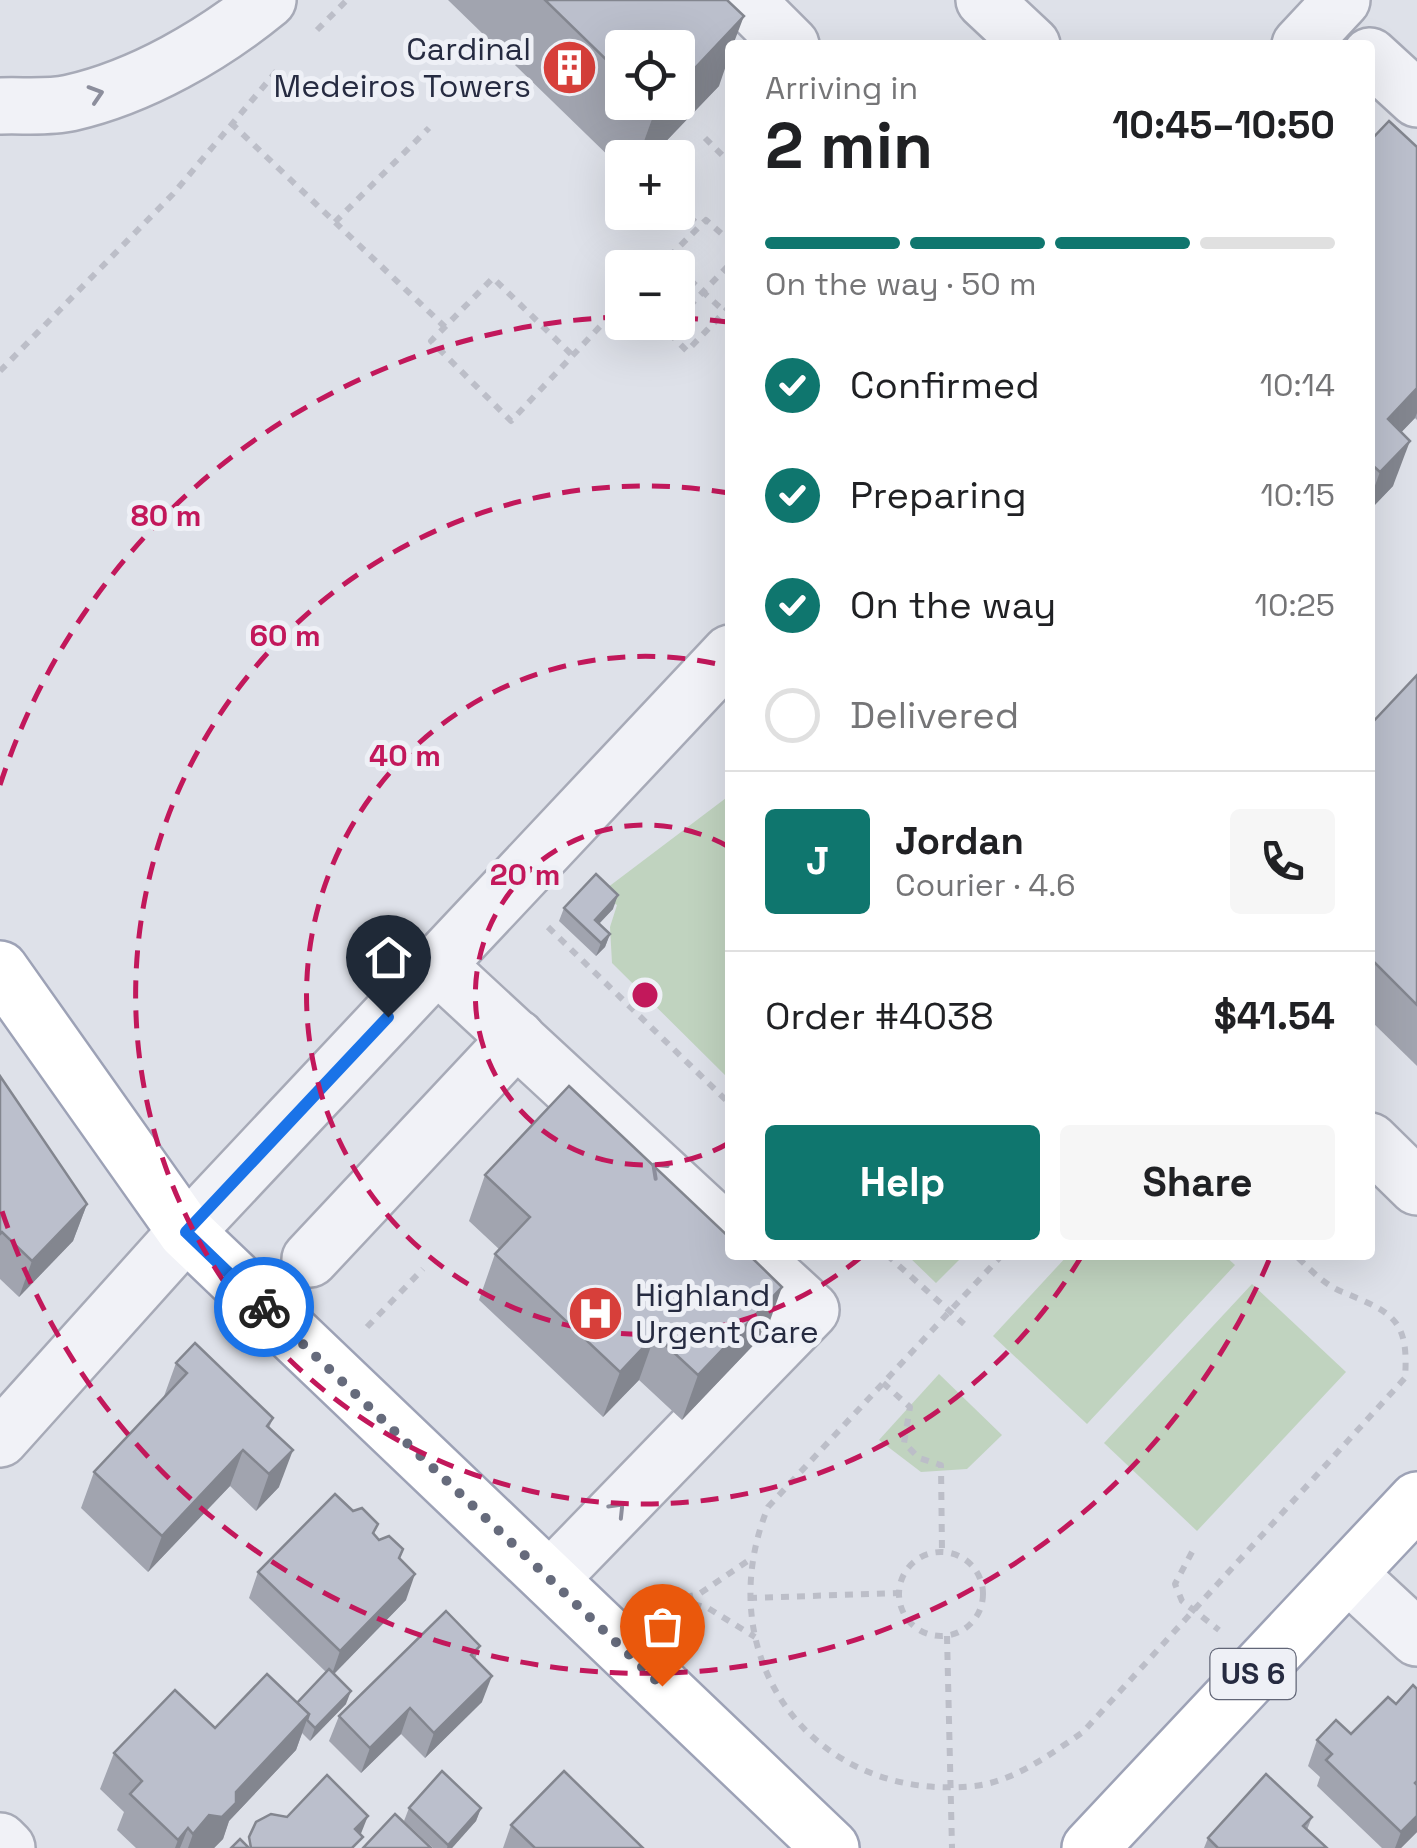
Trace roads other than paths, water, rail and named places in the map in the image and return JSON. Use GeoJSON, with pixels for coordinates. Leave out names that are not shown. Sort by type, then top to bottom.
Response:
{"type":"FeatureCollection","features":[{"type":"Feature","properties":{"kind":"main road"},"geometry":{"type":"LineString","coordinates":[[0,969],[186,1232],[831,1848]]}},
{"type":"Feature","properties":{"kind":"main road","name":"US 6"},"geometry":{"type":"LineString","coordinates":[[1090,1848],[1417,1500]]}},
{"type":"Feature","properties":{"kind":"street"},"geometry":{"type":"LineString","coordinates":[[0,106],[68,104],[140,80],[239,24],[268,0]]}},
{"type":"Feature","properties":{"kind":"street"},"geometry":{"type":"LineString","coordinates":[[746,0],[786,40]]}},
{"type":"Feature","properties":{"kind":"street"},"geometry":{"type":"LineString","coordinates":[[984,0],[1027,40]]}},
{"type":"Feature","properties":{"kind":"street"},"geometry":{"type":"LineString","coordinates":[[1375,61],[1417,100]]}},
{"type":"Feature","properties":{"kind":"street"},"geometry":{"type":"LineString","coordinates":[[0,1439],[186,1232],[725,658]]}},
{"type":"Feature","properties":{"kind":"street"},"geometry":{"type":"LineString","coordinates":[[437,964],[725,1231]]}},
{"type":"Feature","properties":{"kind":"street"},"geometry":{"type":"LineString","coordinates":[[310,1259],[517,1038]]}},
{"type":"Feature","properties":{"kind":"street"},"geometry":{"type":"LineString","coordinates":[[1375,1146],[1417,1186]]}},
{"type":"Feature","properties":{"kind":"street"},"geometry":{"type":"LineString","coordinates":[[550,1579],[811,1310],[756,1260]]}},
{"type":"Feature","properties":{"kind":"street"},"geometry":{"type":"LineString","coordinates":[[1348,1574],[1417,1638]]}},
{"type":"Feature","properties":{"kind":"street"},"geometry":{"type":"LineString","coordinates":[[0,1842],[7,1848]]}},
{"type":"Feature","properties":{"kind":"place","name":"Cardinal Medeiros Towers"},"geometry":{"type":"Point","coordinates":[570,67]}},
{"type":"Feature","properties":{"kind":"place","name":"Highland Urgent Care"},"geometry":{"type":"Point","coordinates":[596,1313]}}]}
